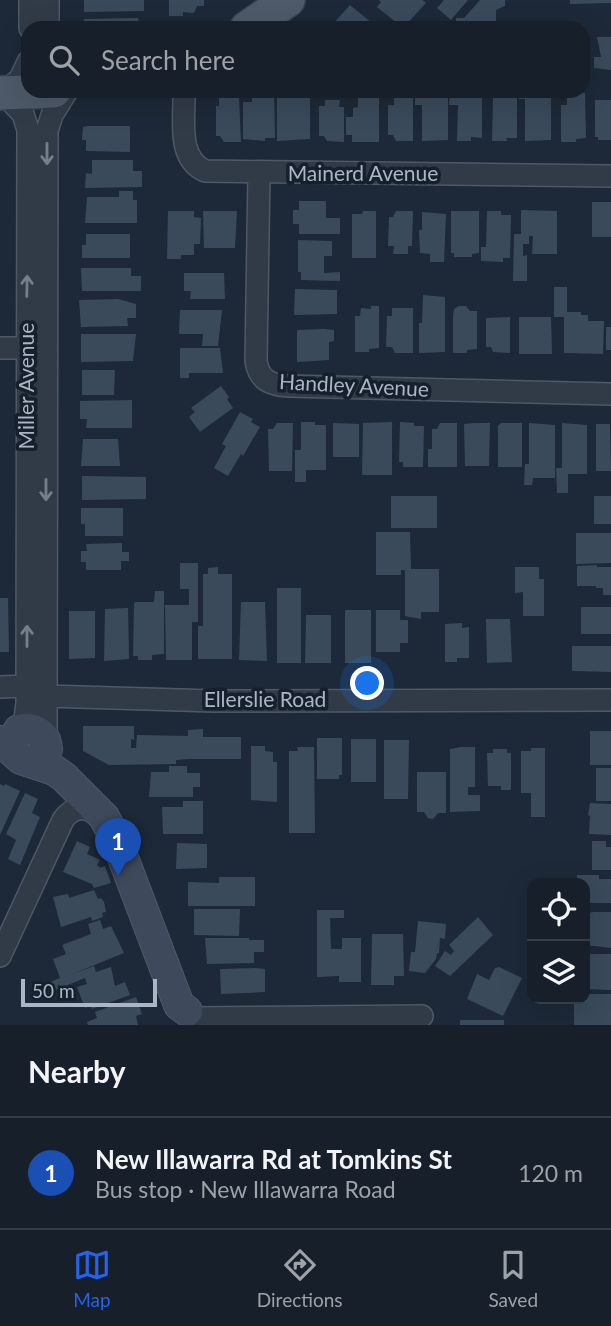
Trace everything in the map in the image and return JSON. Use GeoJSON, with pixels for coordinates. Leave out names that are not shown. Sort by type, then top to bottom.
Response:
{"type":"FeatureCollection","features":[{"type":"Feature","properties":{"kind":"main road"},"geometry":{"type":"LineString","coordinates":[[257,21],[288,0]]}},
{"type":"Feature","properties":{"kind":"main road"},"geometry":{"type":"LineString","coordinates":[[1,93],[21,92]]}},
{"type":"Feature","properties":{"kind":"main road"},"geometry":{"type":"LineString","coordinates":[[22,739],[104,817],[117,842],[179,1005],[189,1018]]}},
{"type":"Feature","properties":{"kind":"main road"},"geometry":{"type":"LineString","coordinates":[[22,739],[86,774],[116,811],[188,1002],[189,1018]]}},
{"type":"Feature","properties":{"kind":"street"},"geometry":{"type":"LineString","coordinates":[[30,0],[30,21]]}},
{"type":"Feature","properties":{"kind":"street"},"geometry":{"type":"LineString","coordinates":[[48,0],[48,21]]}},
{"type":"Feature","properties":{"kind":"street"},"geometry":{"type":"LineString","coordinates":[[1,93],[21,75]]}},
{"type":"Feature","properties":{"kind":"street","name":"Miller Avenue"},"geometry":{"type":"LineString","coordinates":[[1,93],[23,114],[28,131],[37,348]]}},
{"type":"Feature","properties":{"kind":"street","name":"Miller Avenue"},"geometry":{"type":"LineString","coordinates":[[22,739],[36,691],[37,348],[47,131],[52,115],[63,98]]}},
{"type":"Feature","properties":{"kind":"street","name":"Mainerd Avenue"},"geometry":{"type":"LineString","coordinates":[[184,98],[186,151],[192,164],[213,173],[611,176]]}},
{"type":"Feature","properties":{"kind":"street","name":"Handley Avenue"},"geometry":{"type":"LineString","coordinates":[[259,173],[256,361],[258,373],[267,382],[289,386],[611,394]]}},
{"type":"Feature","properties":{"kind":"street"},"geometry":{"type":"LineString","coordinates":[[0,348],[37,348]]}},
{"type":"Feature","properties":{"kind":"street","name":"Ellerslie Road"},"geometry":{"type":"LineString","coordinates":[[0,687],[214,701],[611,700]]}},
{"type":"Feature","properties":{"kind":"street"},"geometry":{"type":"LineString","coordinates":[[0,956],[59,828],[69,812],[78,808],[91,810],[104,817]]}},
{"type":"Feature","properties":{"kind":"street"},"geometry":{"type":"LineString","coordinates":[[189,1018],[422,1016]]}},
{"type":"Feature","properties":{"kind":"building"},"geometry":{"type":"Polygon","coordinates":[[[84,0],[144,0],[144,11],[84,12],[84,0]]]}},
{"type":"Feature","properties":{"kind":"building"},"geometry":{"type":"Polygon","coordinates":[[[169,0],[204,0],[204,6],[197,6],[194,13],[183,12],[183,16],[169,16],[169,0]]]}},
{"type":"Feature","properties":{"kind":"building"},"geometry":{"type":"Polygon","coordinates":[[[379,0],[422,0],[426,3],[409,21],[394,21],[377,7],[381,2],[379,0]]]}},
{"type":"Feature","properties":{"kind":"building"},"geometry":{"type":"Polygon","coordinates":[[[444,0],[468,0],[451,20],[437,8],[444,0]]]}},
{"type":"Feature","properties":{"kind":"building"},"geometry":{"type":"Polygon","coordinates":[[[480,0],[505,0],[505,6],[496,10],[496,21],[456,21],[456,18],[464,18],[480,0]]]}},
{"type":"Feature","properties":{"kind":"building"},"geometry":{"type":"Polygon","coordinates":[[[570,0],[611,0],[611,3],[570,4],[570,0]]]}},
{"type":"Feature","properties":{"kind":"building"},"geometry":{"type":"Polygon","coordinates":[[[350,5],[369,21],[336,21],[350,5]]]}},
{"type":"Feature","properties":{"kind":"building"},"geometry":{"type":"Polygon","coordinates":[[[138,18],[138,21],[84,21],[138,18]]]}},
{"type":"Feature","properties":{"kind":"building"},"geometry":{"type":"Polygon","coordinates":[[[597,37],[611,37],[611,70],[594,68],[594,57],[601,57],[597,37]]]}},
{"type":"Feature","properties":{"kind":"building"},"geometry":{"type":"Polygon","coordinates":[[[219,98],[239,98],[241,142],[224,142],[220,136],[216,136],[216,106],[219,106],[219,98]]]}},
{"type":"Feature","properties":{"kind":"building"},"geometry":{"type":"Polygon","coordinates":[[[252,98],[274,98],[275,138],[265,138],[265,141],[243,139],[243,102],[252,102],[252,98]]]}},
{"type":"Feature","properties":{"kind":"building"},"geometry":{"type":"Polygon","coordinates":[[[277,98],[310,98],[310,139],[277,141],[277,98]]]}},
{"type":"Feature","properties":{"kind":"building"},"geometry":{"type":"Polygon","coordinates":[[[358,98],[379,98],[379,142],[352,142],[352,135],[346,135],[346,117],[353,117],[353,108],[358,107],[358,98]]]}},
{"type":"Feature","properties":{"kind":"building"},"geometry":{"type":"Polygon","coordinates":[[[394,98],[413,98],[413,141],[396,141],[393,135],[388,135],[388,105],[394,105],[394,98]]]}},
{"type":"Feature","properties":{"kind":"building"},"geometry":{"type":"Polygon","coordinates":[[[415,98],[448,98],[448,140],[422,141],[422,105],[415,105],[415,98]]]}},
{"type":"Feature","properties":{"kind":"building"},"geometry":{"type":"Polygon","coordinates":[[[450,98],[482,98],[482,138],[471,137],[471,141],[457,141],[458,105],[449,105],[450,98]]]}},
{"type":"Feature","properties":{"kind":"building"},"geometry":{"type":"Polygon","coordinates":[[[493,98],[517,98],[517,138],[492,141],[493,98]]]}},
{"type":"Feature","properties":{"kind":"building"},"geometry":{"type":"Polygon","coordinates":[[[551,98],[551,140],[525,141],[525,99],[519,99],[551,98]]]}},
{"type":"Feature","properties":{"kind":"building"},"geometry":{"type":"Polygon","coordinates":[[[567,98],[585,98],[586,138],[576,139],[576,142],[561,142],[561,105],[567,105],[567,98]]]}},
{"type":"Feature","properties":{"kind":"building"},"geometry":{"type":"Polygon","coordinates":[[[325,100],[340,100],[339,107],[344,107],[344,142],[327,141],[324,136],[319,136],[319,106],[325,106],[325,100]]]}},
{"type":"Feature","properties":{"kind":"building"},"geometry":{"type":"Polygon","coordinates":[[[595,100],[611,100],[611,140],[598,140],[598,137],[595,137],[595,100]]]}},
{"type":"Feature","properties":{"kind":"building"},"geometry":{"type":"Polygon","coordinates":[[[130,126],[130,152],[86,151],[86,140],[82,140],[83,127],[130,126]]]}},
{"type":"Feature","properties":{"kind":"building"},"geometry":{"type":"Polygon","coordinates":[[[92,160],[133,160],[133,171],[142,171],[142,187],[85,188],[86,173],[92,174],[92,160]]]}},
{"type":"Feature","properties":{"kind":"building"},"geometry":{"type":"Polygon","coordinates":[[[119,191],[133,191],[133,200],[137,200],[137,223],[85,223],[87,197],[119,197],[119,191]]]}},
{"type":"Feature","properties":{"kind":"building"},"geometry":{"type":"Polygon","coordinates":[[[299,201],[326,201],[326,218],[340,218],[340,234],[299,234],[299,224],[293,224],[293,210],[299,210],[299,201]]]}},
{"type":"Feature","properties":{"kind":"building"},"geometry":{"type":"Polygon","coordinates":[[[592,202],[611,202],[611,237],[592,237],[592,202]]]}},
{"type":"Feature","properties":{"kind":"building"},"geometry":{"type":"Polygon","coordinates":[[[521,210],[557,211],[557,254],[532,254],[533,236],[529,236],[529,244],[523,244],[523,256],[527,255],[527,281],[513,281],[514,234],[521,234],[521,210]]]}},
{"type":"Feature","properties":{"kind":"building"},"geometry":{"type":"Polygon","coordinates":[[[168,211],[194,211],[194,217],[201,218],[200,244],[194,244],[194,255],[167,259],[168,211]]]}},
{"type":"Feature","properties":{"kind":"building"},"geometry":{"type":"Polygon","coordinates":[[[203,211],[237,211],[235,248],[204,248],[203,211]]]}},
{"type":"Feature","properties":{"kind":"building"},"geometry":{"type":"Polygon","coordinates":[[[363,211],[376,211],[376,258],[352,258],[352,214],[362,214],[363,211]]]}},
{"type":"Feature","properties":{"kind":"building"},"geometry":{"type":"Polygon","coordinates":[[[396,211],[413,211],[412,246],[408,246],[408,254],[393,254],[394,246],[388,246],[389,217],[393,217],[396,211]]]}},
{"type":"Feature","properties":{"kind":"building"},"geometry":{"type":"Polygon","coordinates":[[[451,211],[479,211],[479,253],[472,254],[472,257],[454,257],[454,253],[451,253],[451,211]]]}},
{"type":"Feature","properties":{"kind":"building"},"geometry":{"type":"Polygon","coordinates":[[[487,211],[501,211],[501,215],[511,215],[510,258],[503,258],[503,262],[481,261],[481,247],[486,247],[487,211]]]}},
{"type":"Feature","properties":{"kind":"building"},"geometry":{"type":"Polygon","coordinates":[[[422,212],[446,214],[444,262],[430,262],[430,254],[420,253],[419,230],[422,230],[422,212]]]}},
{"type":"Feature","properties":{"kind":"building"},"geometry":{"type":"Polygon","coordinates":[[[86,234],[130,234],[130,258],[82,258],[82,245],[86,245],[86,234]]]}},
{"type":"Feature","properties":{"kind":"building"},"geometry":{"type":"Polygon","coordinates":[[[298,240],[332,241],[332,256],[324,256],[324,273],[340,272],[340,281],[301,280],[301,272],[298,272],[298,240]]]}},
{"type":"Feature","properties":{"kind":"building"},"geometry":{"type":"Polygon","coordinates":[[[81,268],[131,268],[131,276],[141,276],[141,291],[82,291],[81,268]]]}},
{"type":"Feature","properties":{"kind":"building"},"geometry":{"type":"Polygon","coordinates":[[[184,273],[224,273],[225,299],[190,299],[191,291],[184,291],[184,273]]]}},
{"type":"Feature","properties":{"kind":"building"},"geometry":{"type":"Polygon","coordinates":[[[554,287],[567,287],[567,312],[588,315],[588,321],[604,321],[603,354],[564,353],[564,317],[554,317],[554,287]]]}},
{"type":"Feature","properties":{"kind":"building"},"geometry":{"type":"Polygon","coordinates":[[[295,289],[337,290],[337,314],[294,315],[295,289]]]}},
{"type":"Feature","properties":{"kind":"building"},"geometry":{"type":"Polygon","coordinates":[[[423,295],[445,297],[445,352],[419,353],[423,295]]]}},
{"type":"Feature","properties":{"kind":"building"},"geometry":{"type":"Polygon","coordinates":[[[118,299],[136,304],[136,318],[127,318],[128,326],[81,327],[79,300],[118,299]]]}},
{"type":"Feature","properties":{"kind":"building"},"geometry":{"type":"Polygon","coordinates":[[[371,306],[379,306],[379,348],[369,349],[369,352],[355,352],[355,316],[360,316],[361,308],[371,309],[371,306]]]}},
{"type":"Feature","properties":{"kind":"building"},"geometry":{"type":"Polygon","coordinates":[[[459,306],[477,311],[477,349],[467,350],[467,353],[453,353],[453,316],[454,309],[459,306]]]}},
{"type":"Feature","properties":{"kind":"building"},"geometry":{"type":"Polygon","coordinates":[[[392,308],[413,308],[413,353],[395,353],[392,347],[386,347],[387,316],[392,316],[392,308]]]}},
{"type":"Feature","properties":{"kind":"building"},"geometry":{"type":"Polygon","coordinates":[[[180,310],[222,310],[218,346],[202,346],[203,334],[179,334],[180,310]]]}},
{"type":"Feature","properties":{"kind":"building"},"geometry":{"type":"Polygon","coordinates":[[[510,317],[510,353],[493,352],[491,347],[486,347],[486,318],[510,317]]]}},
{"type":"Feature","properties":{"kind":"building"},"geometry":{"type":"Polygon","coordinates":[[[519,317],[551,317],[552,354],[519,354],[519,317]]]}},
{"type":"Feature","properties":{"kind":"building"},"geometry":{"type":"Polygon","coordinates":[[[606,327],[611,327],[611,350],[606,350],[606,327]]]}},
{"type":"Feature","properties":{"kind":"building"},"geometry":{"type":"Polygon","coordinates":[[[297,330],[334,330],[334,341],[329,342],[329,360],[297,362],[297,330]]]}},
{"type":"Feature","properties":{"kind":"building"},"geometry":{"type":"Polygon","coordinates":[[[81,334],[136,334],[133,361],[81,362],[81,334]]]}},
{"type":"Feature","properties":{"kind":"building"},"geometry":{"type":"Polygon","coordinates":[[[180,348],[220,348],[223,373],[189,373],[189,378],[180,378],[180,348]]]}},
{"type":"Feature","properties":{"kind":"building"},"geometry":{"type":"Polygon","coordinates":[[[82,370],[115,370],[114,395],[82,395],[82,370]]]}},
{"type":"Feature","properties":{"kind":"building"},"geometry":{"type":"Polygon","coordinates":[[[221,386],[233,408],[200,432],[189,417],[195,412],[191,408],[221,386]]]}},
{"type":"Feature","properties":{"kind":"building"},"geometry":{"type":"Polygon","coordinates":[[[132,400],[132,428],[86,428],[87,419],[80,419],[80,401],[132,400]]]}},
{"type":"Feature","properties":{"kind":"building"},"geometry":{"type":"Polygon","coordinates":[[[240,412],[253,419],[251,422],[260,427],[228,476],[214,468],[226,446],[222,444],[240,412]]]}},
{"type":"Feature","properties":{"kind":"building"},"geometry":{"type":"Polygon","coordinates":[[[301,422],[326,425],[326,470],[306,470],[306,482],[295,482],[295,450],[301,450],[301,422]]]}},
{"type":"Feature","properties":{"kind":"building"},"geometry":{"type":"Polygon","coordinates":[[[392,422],[392,475],[362,475],[363,423],[392,422]]]}},
{"type":"Feature","properties":{"kind":"building"},"geometry":{"type":"Polygon","coordinates":[[[400,422],[424,426],[423,467],[403,467],[403,462],[399,462],[400,422]]]}},
{"type":"Feature","properties":{"kind":"building"},"geometry":{"type":"Polygon","coordinates":[[[277,423],[293,423],[292,471],[269,471],[268,429],[273,429],[277,423]]]}},
{"type":"Feature","properties":{"kind":"building"},"geometry":{"type":"Polygon","coordinates":[[[333,423],[359,424],[359,457],[333,457],[333,423]]]}},
{"type":"Feature","properties":{"kind":"building"},"geometry":{"type":"Polygon","coordinates":[[[440,423],[457,423],[457,467],[428,467],[432,429],[437,429],[440,423]]]}},
{"type":"Feature","properties":{"kind":"building"},"geometry":{"type":"Polygon","coordinates":[[[490,423],[489,466],[465,466],[464,424],[490,423]]]}},
{"type":"Feature","properties":{"kind":"building"},"geometry":{"type":"Polygon","coordinates":[[[501,423],[522,423],[522,467],[498,467],[498,426],[501,423]]]}},
{"type":"Feature","properties":{"kind":"building"},"geometry":{"type":"Polygon","coordinates":[[[529,423],[555,425],[555,478],[533,478],[532,485],[524,485],[525,464],[529,464],[529,423]]]}},
{"type":"Feature","properties":{"kind":"building"},"geometry":{"type":"Polygon","coordinates":[[[562,423],[587,425],[587,474],[568,474],[568,493],[557,493],[556,468],[562,468],[562,423]]]}},
{"type":"Feature","properties":{"kind":"building"},"geometry":{"type":"Polygon","coordinates":[[[596,424],[610,424],[611,471],[596,471],[596,424]]]}},
{"type":"Feature","properties":{"kind":"building"},"geometry":{"type":"Polygon","coordinates":[[[83,439],[118,439],[120,466],[81,466],[83,439]]]}},
{"type":"Feature","properties":{"kind":"building"},"geometry":{"type":"Polygon","coordinates":[[[82,476],[146,477],[146,499],[82,500],[82,476]]]}},
{"type":"Feature","properties":{"kind":"building"},"geometry":{"type":"Polygon","coordinates":[[[391,496],[437,496],[437,528],[391,528],[391,496]]]}},
{"type":"Feature","properties":{"kind":"building"},"geometry":{"type":"Polygon","coordinates":[[[594,496],[611,496],[611,524],[594,524],[594,496]]]}},
{"type":"Feature","properties":{"kind":"building"},"geometry":{"type":"Polygon","coordinates":[[[81,508],[123,508],[123,536],[85,536],[85,524],[81,524],[81,508]]]}},
{"type":"Feature","properties":{"kind":"building"},"geometry":{"type":"Polygon","coordinates":[[[376,532],[410,532],[411,569],[439,569],[439,612],[421,612],[421,619],[405,616],[405,570],[401,570],[401,575],[376,575],[376,532]]]}},
{"type":"Feature","properties":{"kind":"building"},"geometry":{"type":"Polygon","coordinates":[[[576,533],[611,533],[611,563],[576,564],[576,533]]]}},
{"type":"Feature","properties":{"kind":"building"},"geometry":{"type":"Polygon","coordinates":[[[122,543],[122,552],[129,552],[129,561],[121,561],[121,570],[86,570],[86,562],[81,562],[81,551],[87,551],[86,544],[122,543]]]}},
{"type":"Feature","properties":{"kind":"building"},"geometry":{"type":"Polygon","coordinates":[[[180,563],[198,563],[198,622],[192,622],[192,660],[166,660],[165,605],[189,605],[189,589],[180,589],[180,563]]]}},
{"type":"Feature","properties":{"kind":"building"},"geometry":{"type":"Polygon","coordinates":[[[577,566],[611,567],[611,595],[603,595],[603,588],[596,586],[577,586],[577,566]]]}},
{"type":"Feature","properties":{"kind":"building"},"geometry":{"type":"Polygon","coordinates":[[[218,567],[218,574],[232,574],[232,659],[198,659],[198,626],[203,626],[203,574],[208,574],[208,568],[218,567]]]}},
{"type":"Feature","properties":{"kind":"building"},"geometry":{"type":"Polygon","coordinates":[[[515,567],[539,567],[539,579],[544,579],[544,616],[523,616],[523,592],[515,593],[515,567]]]}},
{"type":"Feature","properties":{"kind":"building"},"geometry":{"type":"Polygon","coordinates":[[[277,588],[301,588],[301,663],[277,663],[277,588]]]}},
{"type":"Feature","properties":{"kind":"building"},"geometry":{"type":"Polygon","coordinates":[[[155,591],[164,591],[164,654],[152,655],[152,660],[138,660],[138,656],[133,656],[134,605],[135,602],[154,602],[155,591]]]}},
{"type":"Feature","properties":{"kind":"building"},"geometry":{"type":"Polygon","coordinates":[[[0,598],[8,598],[9,652],[0,652],[0,598]]]}},
{"type":"Feature","properties":{"kind":"building"},"geometry":{"type":"Polygon","coordinates":[[[241,602],[265,602],[267,661],[239,660],[241,602]]]}},
{"type":"Feature","properties":{"kind":"building"},"geometry":{"type":"Polygon","coordinates":[[[581,607],[611,607],[611,634],[581,634],[581,607]]]}},
{"type":"Feature","properties":{"kind":"building"},"geometry":{"type":"Polygon","coordinates":[[[128,608],[129,659],[104,661],[105,609],[128,608]]]}},
{"type":"Feature","properties":{"kind":"building"},"geometry":{"type":"Polygon","coordinates":[[[345,610],[371,610],[371,663],[345,663],[345,610]]]}},
{"type":"Feature","properties":{"kind":"building"},"geometry":{"type":"Polygon","coordinates":[[[376,610],[400,610],[400,620],[408,620],[408,643],[400,643],[400,652],[376,652],[376,610]]]}},
{"type":"Feature","properties":{"kind":"building"},"geometry":{"type":"Polygon","coordinates":[[[69,611],[95,611],[95,658],[69,659],[69,611]]]}},
{"type":"Feature","properties":{"kind":"building"},"geometry":{"type":"Polygon","coordinates":[[[306,615],[331,615],[331,663],[305,663],[306,615]]]}},
{"type":"Feature","properties":{"kind":"building"},"geometry":{"type":"Polygon","coordinates":[[[486,619],[510,619],[512,662],[487,663],[486,619]]]}},
{"type":"Feature","properties":{"kind":"building"},"geometry":{"type":"Polygon","coordinates":[[[462,623],[462,628],[469,627],[469,658],[445,662],[445,624],[462,623]]]}},
{"type":"Feature","properties":{"kind":"building"},"geometry":{"type":"Polygon","coordinates":[[[572,646],[611,646],[611,672],[572,671],[572,646]]]}},
{"type":"Feature","properties":{"kind":"building"},"geometry":{"type":"Polygon","coordinates":[[[83,726],[134,726],[131,748],[136,748],[137,735],[188,736],[188,730],[203,729],[203,737],[241,737],[241,759],[188,759],[176,760],[176,764],[109,765],[83,751],[83,726]]]}},
{"type":"Feature","properties":{"kind":"building"},"geometry":{"type":"Polygon","coordinates":[[[590,731],[611,731],[611,765],[590,765],[590,731]]]}},
{"type":"Feature","properties":{"kind":"building"},"geometry":{"type":"Polygon","coordinates":[[[317,738],[342,738],[342,775],[339,775],[339,779],[317,779],[317,738]]]}},
{"type":"Feature","properties":{"kind":"building"},"geometry":{"type":"Polygon","coordinates":[[[351,739],[376,739],[376,782],[351,782],[351,739]]]}},
{"type":"Feature","properties":{"kind":"building"},"geometry":{"type":"Polygon","coordinates":[[[384,740],[409,740],[408,799],[384,799],[384,740]]]}},
{"type":"Feature","properties":{"kind":"building"},"geometry":{"type":"Polygon","coordinates":[[[251,746],[265,746],[265,751],[273,752],[273,762],[277,762],[277,802],[251,800],[251,746]]]}},
{"type":"Feature","properties":{"kind":"building"},"geometry":{"type":"Polygon","coordinates":[[[297,747],[314,747],[315,833],[289,833],[289,751],[298,751],[297,747]]]}},
{"type":"Feature","properties":{"kind":"building"},"geometry":{"type":"Polygon","coordinates":[[[475,747],[475,787],[468,787],[468,795],[480,795],[480,811],[450,812],[450,749],[475,747]]]}},
{"type":"Feature","properties":{"kind":"building"},"geometry":{"type":"Polygon","coordinates":[[[531,748],[545,748],[545,817],[531,817],[531,793],[521,793],[521,751],[531,751],[531,748]]]}},
{"type":"Feature","properties":{"kind":"building"},"geometry":{"type":"Polygon","coordinates":[[[493,749],[507,749],[507,753],[511,753],[511,790],[501,790],[501,786],[488,786],[487,753],[493,753],[493,749]]]}},
{"type":"Feature","properties":{"kind":"building"},"geometry":{"type":"Polygon","coordinates":[[[169,766],[187,766],[187,773],[200,773],[200,787],[193,787],[193,797],[149,797],[151,772],[169,772],[169,766]]]}},
{"type":"Feature","properties":{"kind":"building"},"geometry":{"type":"Polygon","coordinates":[[[596,768],[611,768],[611,801],[596,801],[596,768]]]}},
{"type":"Feature","properties":{"kind":"building"},"geometry":{"type":"Polygon","coordinates":[[[417,772],[446,772],[446,813],[438,813],[433,819],[428,818],[424,812],[417,812],[417,772]]]}},
{"type":"Feature","properties":{"kind":"building"},"geometry":{"type":"Polygon","coordinates":[[[0,784],[20,791],[0,835],[0,784]]]}},
{"type":"Feature","properties":{"kind":"building"},"geometry":{"type":"Polygon","coordinates":[[[25,793],[38,799],[32,813],[40,817],[20,865],[8,859],[16,840],[6,834],[25,793]]]}},
{"type":"Feature","properties":{"kind":"building"},"geometry":{"type":"Polygon","coordinates":[[[183,801],[203,801],[203,834],[163,834],[162,807],[183,807],[183,801]]]}},
{"type":"Feature","properties":{"kind":"building"},"geometry":{"type":"Polygon","coordinates":[[[590,803],[611,804],[611,835],[589,834],[590,803]]]}},
{"type":"Feature","properties":{"kind":"building"},"geometry":{"type":"Polygon","coordinates":[[[77,841],[90,847],[87,854],[100,860],[97,865],[100,868],[105,866],[111,883],[94,888],[92,884],[63,872],[77,841]]]}},
{"type":"Feature","properties":{"kind":"building"},"geometry":{"type":"Polygon","coordinates":[[[592,841],[606,841],[606,847],[611,847],[611,870],[592,870],[592,841]]]}},
{"type":"Feature","properties":{"kind":"building"},"geometry":{"type":"Polygon","coordinates":[[[177,843],[207,844],[207,868],[176,869],[177,843]]]}},
{"type":"Feature","properties":{"kind":"building"},"geometry":{"type":"Polygon","coordinates":[[[577,875],[599,875],[599,879],[611,879],[611,903],[590,903],[590,878],[577,878],[577,875]]]}},
{"type":"Feature","properties":{"kind":"building"},"geometry":{"type":"Polygon","coordinates":[[[219,877],[255,877],[255,906],[188,906],[188,882],[219,883],[219,877]]]}},
{"type":"Feature","properties":{"kind":"building"},"geometry":{"type":"Polygon","coordinates":[[[94,890],[98,899],[101,898],[104,902],[106,912],[102,913],[103,917],[92,921],[91,917],[61,927],[53,897],[68,894],[69,898],[94,890]]]}},
{"type":"Feature","properties":{"kind":"building"},"geometry":{"type":"Polygon","coordinates":[[[194,909],[240,909],[239,936],[194,935],[194,909]]]}},
{"type":"Feature","properties":{"kind":"building"},"geometry":{"type":"Polygon","coordinates":[[[317,910],[344,910],[344,918],[330,918],[331,949],[342,949],[342,938],[361,938],[361,982],[339,982],[339,976],[317,977],[317,910]]]}},
{"type":"Feature","properties":{"kind":"building"},"geometry":{"type":"Polygon","coordinates":[[[590,912],[611,912],[611,948],[590,946],[590,912]]]}},
{"type":"Feature","properties":{"kind":"building"},"geometry":{"type":"Polygon","coordinates":[[[478,917],[493,935],[450,976],[435,966],[445,951],[451,955],[454,951],[449,945],[478,917]]]}},
{"type":"Feature","properties":{"kind":"building"},"geometry":{"type":"Polygon","coordinates":[[[100,920],[103,929],[111,926],[124,953],[70,975],[94,966],[96,972],[111,967],[115,986],[125,982],[130,995],[92,1009],[91,1006],[85,1008],[77,987],[87,984],[85,978],[51,992],[48,983],[60,978],[53,959],[66,954],[62,945],[91,934],[88,924],[100,920]]]}},
{"type":"Feature","properties":{"kind":"building"},"geometry":{"type":"Polygon","coordinates":[[[418,921],[446,924],[445,939],[440,938],[439,953],[425,973],[409,971],[411,952],[415,952],[418,921]]]}},
{"type":"Feature","properties":{"kind":"building"},"geometry":{"type":"Polygon","coordinates":[[[372,934],[403,934],[404,976],[394,976],[394,985],[371,985],[372,934]]]}},
{"type":"Feature","properties":{"kind":"building"},"geometry":{"type":"Polygon","coordinates":[[[205,938],[264,940],[264,952],[254,952],[254,963],[207,964],[205,938]]]}},
{"type":"Feature","properties":{"kind":"building"},"geometry":{"type":"Polygon","coordinates":[[[590,954],[611,954],[611,990],[590,989],[590,954]]]}},
{"type":"Feature","properties":{"kind":"building"},"geometry":{"type":"Polygon","coordinates":[[[499,967],[522,978],[503,1016],[467,999],[477,974],[489,980],[495,968],[499,967]]]}},
{"type":"Feature","properties":{"kind":"building"},"geometry":{"type":"Polygon","coordinates":[[[220,969],[265,969],[265,992],[221,994],[220,969]]]}},
{"type":"Feature","properties":{"kind":"building"},"geometry":{"type":"Polygon","coordinates":[[[590,994],[611,994],[611,1025],[574,1025],[574,1004],[590,1004],[590,994]]]}},
{"type":"Feature","properties":{"kind":"building"},"geometry":{"type":"Polygon","coordinates":[[[136,997],[142,1014],[136,1016],[138,1025],[88,1025],[87,1022],[97,1018],[95,1012],[136,997]]]}},
{"type":"Feature","properties":{"kind":"building"},"geometry":{"type":"Polygon","coordinates":[[[460,1020],[504,1020],[504,1025],[460,1025],[460,1020]]]}},
{"type":"Feature","properties":{"kind":"place","name":"New Illawarra Rd at Tomkins St"},"geometry":{"type":"Point","coordinates":[118,876]}}]}
